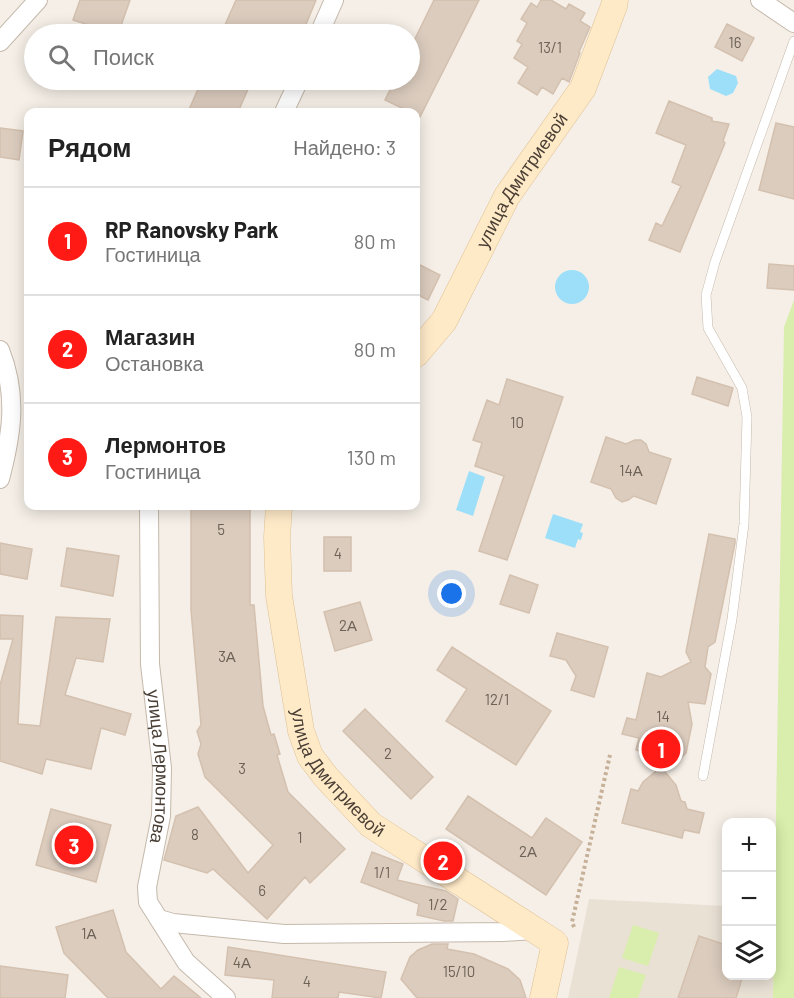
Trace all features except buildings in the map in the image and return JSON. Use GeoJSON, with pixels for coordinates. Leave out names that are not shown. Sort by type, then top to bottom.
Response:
{"type":"FeatureCollection","features":[{"type":"Feature","properties":{"kind":"street"},"geometry":{"type":"LineString","coordinates":[[0,42],[38,0]]}},
{"type":"Feature","properties":{"kind":"street"},"geometry":{"type":"LineString","coordinates":[[323,24],[334,0]]}},
{"type":"Feature","properties":{"kind":"street","name":"улица Дмитриевой"},"geometry":{"type":"LineString","coordinates":[[420,349],[444,321],[507,196],[584,88],[615,6],[615,0]]}},
{"type":"Feature","properties":{"kind":"street"},"geometry":{"type":"LineString","coordinates":[[760,0],[794,23]]}},
{"type":"Feature","properties":{"kind":"street"},"geometry":{"type":"LineString","coordinates":[[286,108],[294,90]]}},
{"type":"Feature","properties":{"kind":"street"},"geometry":{"type":"LineString","coordinates":[[0,350],[10,380],[13,419],[0,479]]}},
{"type":"Feature","properties":{"kind":"street","name":"улица Лермонтова"},"geometry":{"type":"LineString","coordinates":[[149,510],[150,664],[162,768],[160,816],[147,887],[148,902],[186,962],[226,998]]}},
{"type":"Feature","properties":{"kind":"street","name":"улица Дмитриевой"},"geometry":{"type":"LineString","coordinates":[[279,510],[277,537],[279,596],[301,731],[310,756],[326,777],[371,825],[545,936]]}},
{"type":"Feature","properties":{"kind":"street"},"geometry":{"type":"LineString","coordinates":[[159,919],[198,926],[284,934],[503,932],[545,936],[543,998]]}},
{"type":"Feature","properties":{"kind":"lane"},"geometry":{"type":"LineString","coordinates":[[703,776],[732,619],[744,524],[747,417],[742,388],[708,328],[706,295],[715,262],[794,41]]}},
{"type":"Feature","properties":{"kind":"path"},"geometry":{"type":"LineString","coordinates":[[572,922],[610,755]]}},
{"type":"Feature","properties":{"kind":"shaded area"},"geometry":{"type":"Polygon","coordinates":[[[589,899],[722,906],[722,980],[773,980],[773,998],[568,998],[589,899]]]}},
{"type":"Feature","properties":{"kind":"green space"},"geometry":{"type":"Polygon","coordinates":[[[794,300],[794,998],[773,998],[773,980],[776,980],[776,818],[784,327],[794,300]]]}},
{"type":"Feature","properties":{"kind":"green space"},"geometry":{"type":"Polygon","coordinates":[[[633,925],[659,933],[648,966],[622,958],[633,925]]]}},
{"type":"Feature","properties":{"kind":"green space"},"geometry":{"type":"Polygon","coordinates":[[[619,967],[646,975],[638,998],[609,998],[619,967]]]}},
{"type":"Feature","properties":{"kind":"water"},"geometry":{"type":"Polygon","coordinates":[[[717,69],[736,76],[738,83],[733,93],[726,96],[710,89],[708,77],[717,69]]]}},
{"type":"Feature","properties":{"kind":"water"},"geometry":{"type":"Polygon","coordinates":[[[572,270],[584,275],[589,287],[584,299],[572,304],[560,299],[555,287],[560,275],[572,270]]]}},
{"type":"Feature","properties":{"kind":"water"},"geometry":{"type":"Polygon","coordinates":[[[469,471],[485,477],[473,516],[456,510],[469,471]]]}},
{"type":"Feature","properties":{"kind":"water"},"geometry":{"type":"Polygon","coordinates":[[[553,514],[583,524],[580,532],[583,533],[581,540],[578,539],[575,548],[545,538],[553,514]]]}},
{"type":"Feature","properties":{"kind":"place","name":"RP Ranovsky Park"},"geometry":{"type":"Point","coordinates":[661,749]}},
{"type":"Feature","properties":{"kind":"place","name":"Лермонтов"},"geometry":{"type":"Point","coordinates":[74,845]}},
{"type":"Feature","properties":{"kind":"place","name":"Магазин"},"geometry":{"type":"Point","coordinates":[443,861]}}]}
